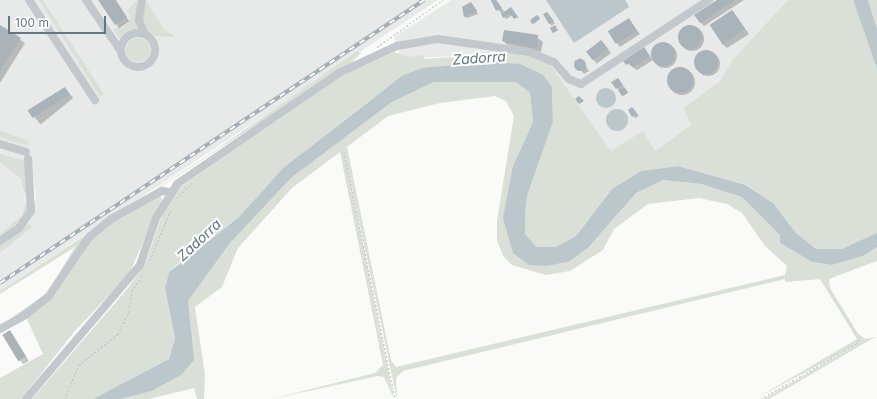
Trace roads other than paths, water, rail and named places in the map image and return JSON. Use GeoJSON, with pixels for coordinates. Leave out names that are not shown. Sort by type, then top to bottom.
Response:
{"type":"FeatureCollection","features":[{"type":"Feature","properties":{"kind":"street"},"geometry":{"type":"LineString","coordinates":[[29,0],[95,100]]}},
{"type":"Feature","properties":{"kind":"street"},"geometry":{"type":"LineString","coordinates":[[86,0],[132,67],[146,66],[152,62],[156,48],[144,33],[139,20],[142,0]]}},
{"type":"Feature","properties":{"kind":"street"},"geometry":{"type":"LineString","coordinates":[[26,399],[140,265],[156,218],[170,192],[188,174],[339,73],[397,46],[438,39],[529,52],[554,62],[570,79],[581,84],[709,0]]}},
{"type":"Feature","properties":{"kind":"street"},"geometry":{"type":"LineString","coordinates":[[120,50],[128,36],[144,33]]}},
{"type":"Feature","properties":{"kind":"street"},"geometry":{"type":"LineString","coordinates":[[0,144],[27,156],[31,211],[19,228],[0,241]]}},
{"type":"Feature","properties":{"kind":"street"},"geometry":{"type":"LineString","coordinates":[[0,329],[25,315],[49,296],[94,232],[162,191],[170,192]]}},
{"type":"Feature","properties":{"kind":"railway"},"geometry":{"type":"LineString","coordinates":[[0,283],[424,0]]}},
{"type":"Feature","properties":{"kind":"water label","name":"Zadorra"},"geometry":{"type":"Point","coordinates":[479,58]}},
{"type":"Feature","properties":{"kind":"water label","name":"Zadorra"},"geometry":{"type":"Point","coordinates":[199,240]}}]}
